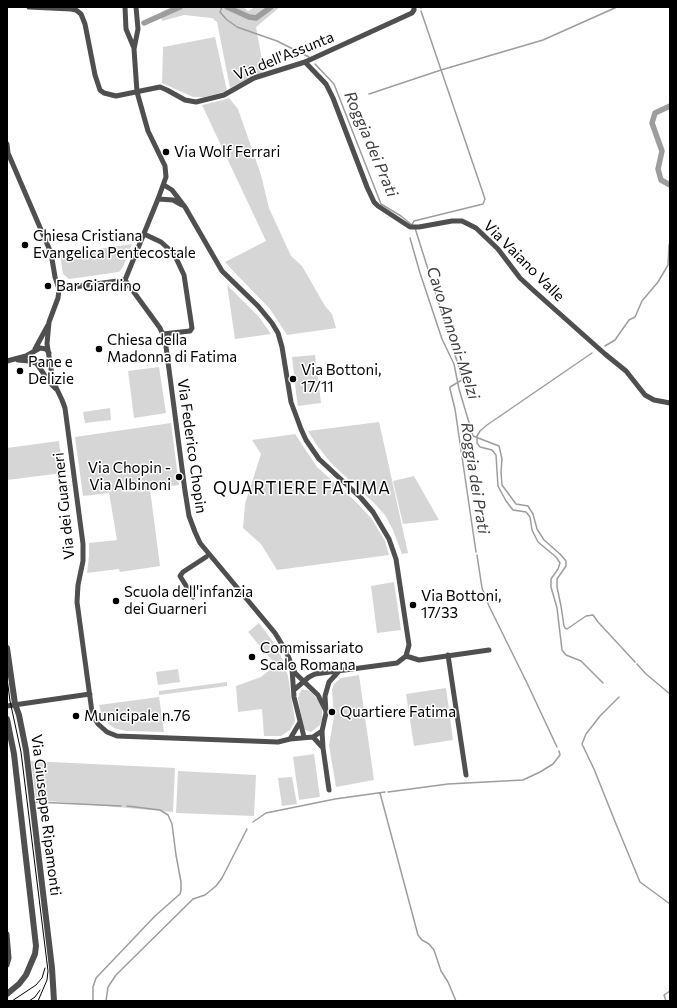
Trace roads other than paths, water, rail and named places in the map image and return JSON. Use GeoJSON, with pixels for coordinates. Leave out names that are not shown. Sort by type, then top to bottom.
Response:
{"type":"FeatureCollection","features":[{"type":"Feature","properties":{"kind":"street","name":"Via dell'Assunta"},"geometry":{"type":"LineString","coordinates":[[29,7],[47,7],[79,12],[82,16],[95,75],[100,90],[104,93],[116,96],[160,87],[190,102],[224,96],[254,78],[305,62],[412,13],[414,7]]}},
{"type":"Feature","properties":{"kind":"street"},"geometry":{"type":"LineString","coordinates":[[125,7],[126,29],[134,49]]}},
{"type":"Feature","properties":{"kind":"street"},"geometry":{"type":"LineString","coordinates":[[59,289],[125,280],[164,185],[166,177],[165,166],[148,130],[137,92],[134,49],[138,29],[136,7]]}},
{"type":"Feature","properties":{"kind":"street","name":"Via Vaiano Valle"},"geometry":{"type":"LineString","coordinates":[[305,62],[324,82],[331,93],[366,187],[374,202],[378,206],[410,227],[462,221],[476,228],[498,249],[520,278],[599,349],[626,370],[645,395],[654,400],[670,403]]}},
{"type":"Feature","properties":{"kind":"street"},"geometry":{"type":"LineString","coordinates":[[7,144],[8,153],[51,253],[55,277],[59,289],[58,298],[49,322],[34,351],[32,358],[37,364]]}},
{"type":"Feature","properties":{"kind":"street"},"geometry":{"type":"LineString","coordinates":[[164,185],[172,190],[184,206],[222,271],[258,306],[272,323],[278,333],[285,358],[291,402],[306,441],[319,459],[361,498],[373,512],[389,539],[396,559],[409,645],[406,656],[397,663],[314,674],[306,683],[300,685],[295,690]]}},
{"type":"Feature","properties":{"kind":"street"},"geometry":{"type":"LineString","coordinates":[[158,199],[173,200],[184,206]]}},
{"type":"Feature","properties":{"kind":"street"},"geometry":{"type":"LineString","coordinates":[[144,234],[161,242],[170,250],[176,258],[184,275],[192,328],[190,331],[163,334]]}},
{"type":"Feature","properties":{"kind":"street","name":"Via Federico Chopin"},"geometry":{"type":"LineString","coordinates":[[125,280],[163,334],[185,495],[194,532],[200,543],[275,633],[286,651],[295,673],[318,695],[326,711]]}},
{"type":"Feature","properties":{"kind":"street","name":"Via dei Guarneri"},"geometry":{"type":"LineString","coordinates":[[49,322],[47,338],[49,355],[56,389],[65,408],[83,544],[83,561],[77,594],[90,694]]}},
{"type":"Feature","properties":{"kind":"street"},"geometry":{"type":"LineString","coordinates":[[42,348],[46,349],[49,355],[45,364],[37,364],[26,361],[9,361],[42,348]]}},
{"type":"Feature","properties":{"kind":"street","name":"Via dei Guarneri"},"geometry":{"type":"LineString","coordinates":[[37,364],[56,389]]}},
{"type":"Feature","properties":{"kind":"street"},"geometry":{"type":"LineString","coordinates":[[193,597],[180,575],[206,557]]}},
{"type":"Feature","properties":{"kind":"street","name":"Via Giuseppe Ripamonti"},"geometry":{"type":"LineString","coordinates":[[7,648],[15,704],[19,715],[26,750],[52,968],[54,1001]]}},
{"type":"Feature","properties":{"kind":"street"},"geometry":{"type":"LineString","coordinates":[[406,656],[419,660],[489,650]]}},
{"type":"Feature","properties":{"kind":"street"},"geometry":{"type":"LineString","coordinates":[[448,655],[466,775]]}},
{"type":"Feature","properties":{"kind":"street","name":"Via Federico Chopin"},"geometry":{"type":"LineString","coordinates":[[292,668],[295,690],[294,697],[304,737]]}},
{"type":"Feature","properties":{"kind":"street"},"geometry":{"type":"LineString","coordinates":[[329,790],[322,748],[322,731],[326,719],[325,696],[329,682],[340,670]]}},
{"type":"Feature","properties":{"kind":"street"},"geometry":{"type":"LineString","coordinates":[[7,706],[90,694],[92,712],[97,722],[107,732],[117,736],[272,743],[290,739],[312,737],[322,731]]}},
{"type":"Feature","properties":{"kind":"street","name":"Via Giuseppe Ripamonti"},"geometry":{"type":"LineString","coordinates":[[7,719],[14,754],[36,946],[35,954],[26,975],[19,984],[7,994]]}},
{"type":"Feature","properties":{"kind":"street"},"geometry":{"type":"LineString","coordinates":[[290,739],[300,722]]}},
{"type":"Feature","properties":{"kind":"street"},"geometry":{"type":"LineString","coordinates":[[312,737],[322,748]]}},
{"type":"Feature","properties":{"kind":"street"},"geometry":{"type":"LineString","coordinates":[[7,935],[9,958],[7,965]]}},
{"type":"Feature","properties":{"kind":"waterway"},"geometry":{"type":"LineString","coordinates":[[144,23],[180,7]]}},
{"type":"Feature","properties":{"kind":"waterway","name":"Roggia dei Prati"},"geometry":{"type":"LineString","coordinates":[[222,7],[220,12],[226,19],[237,27],[277,41],[309,57]]}},
{"type":"Feature","properties":{"kind":"waterway"},"geometry":{"type":"LineString","coordinates":[[227,7],[249,17],[256,18],[271,7]]}},
{"type":"Feature","properties":{"kind":"waterway"},"geometry":{"type":"LineString","coordinates":[[369,94],[441,70],[543,40],[617,7]]}},
{"type":"Feature","properties":{"kind":"waterway","name":"Cavo Annoni-Melzi"},"geometry":{"type":"LineString","coordinates":[[412,225],[414,221],[483,204],[485,199],[421,11]]}},
{"type":"Feature","properties":{"kind":"waterway","name":"Roggia dei Prati"},"geometry":{"type":"LineString","coordinates":[[315,64],[334,84],[381,204],[401,216],[412,225]]}},
{"type":"Feature","properties":{"kind":"waterway"},"geometry":{"type":"LineString","coordinates":[[670,106],[655,113],[652,123],[662,151],[658,169],[661,180],[670,185]]}},
{"type":"Feature","properties":{"kind":"waterway","name":"Roggia dei Prati"},"geometry":{"type":"LineString","coordinates":[[415,228],[462,377],[462,380],[450,387],[450,389],[455,409],[476,552]]}},
{"type":"Feature","properties":{"kind":"waterway","name":"Cavo Annoni-Melzi"},"geometry":{"type":"LineString","coordinates":[[410,238],[442,339],[454,364],[459,389],[473,436],[499,446],[502,459],[502,485],[516,504],[528,506],[533,514],[537,529],[544,540],[566,561],[566,566],[557,579],[557,587],[565,628],[567,629],[586,616],[593,615],[635,662]]}},
{"type":"Feature","properties":{"kind":"waterway"},"geometry":{"type":"LineString","coordinates":[[605,346],[615,340],[629,320],[635,317],[642,301],[658,282],[668,265],[670,244]]}},
{"type":"Feature","properties":{"kind":"waterway"},"geometry":{"type":"LineString","coordinates":[[592,353],[487,425],[477,436],[477,443],[480,447],[492,450],[496,455],[498,486],[506,501],[513,510],[526,512],[530,517],[532,530],[538,542],[556,557],[560,563],[551,579],[551,587],[557,608],[562,650],[566,655],[581,661],[603,683]]}},
{"type":"Feature","properties":{"kind":"waterway","name":"Roggia dei Prati"},"geometry":{"type":"LineString","coordinates":[[477,555],[482,588],[489,606],[557,747]]}},
{"type":"Feature","properties":{"kind":"waterway","name":"Cavo Annoni-Melzi"},"geometry":{"type":"LineString","coordinates":[[637,664],[646,674],[670,694]]}},
{"type":"Feature","properties":{"kind":"waterway"},"geometry":{"type":"LineString","coordinates":[[619,697],[600,716],[586,734],[582,744],[594,769],[640,882],[670,904]]}},
{"type":"Feature","properties":{"kind":"waterway","name":"Roggia dei Prati"},"geometry":{"type":"LineString","coordinates":[[388,792],[448,784],[523,780],[553,764],[560,755],[559,751]]}},
{"type":"Feature","properties":{"kind":"waterway"},"geometry":{"type":"LineString","coordinates":[[253,822],[266,813],[335,799],[385,792]]}},
{"type":"Feature","properties":{"kind":"waterway"},"geometry":{"type":"LineString","coordinates":[[380,793],[418,935],[434,950],[441,971],[448,982],[456,1001]]}},
{"type":"Feature","properties":{"kind":"waterway"},"geometry":{"type":"LineString","coordinates":[[36,802],[121,806]]}},
{"type":"Feature","properties":{"kind":"waterway"},"geometry":{"type":"LineString","coordinates":[[93,1001],[93,987],[96,978],[155,916],[180,894],[181,890],[172,824],[168,815],[160,810],[127,806]]}},
{"type":"Feature","properties":{"kind":"waterway"},"geometry":{"type":"LineString","coordinates":[[106,1001],[108,987],[116,975],[193,899],[205,895],[216,886],[222,878],[247,829]]}},
{"type":"Feature","properties":{"kind":"waterway"},"geometry":{"type":"LineString","coordinates":[[666,1001],[664,995],[670,991]]}},
{"type":"Feature","properties":{"kind":"tram line"},"geometry":{"type":"LineString","coordinates":[[7,678],[10,701],[21,752],[48,971],[47,980],[38,1001]]}},
{"type":"Feature","properties":{"kind":"tram line"},"geometry":{"type":"LineString","coordinates":[[12,1001],[36,985],[42,978],[45,968]]}},
{"type":"Feature","properties":{"kind":"tram line"},"geometry":{"type":"LineString","coordinates":[[29,1001],[35,997],[40,990]]}},
{"type":"Feature","properties":{"kind":"place","name":"Via Wolf Ferrari"},"geometry":{"type":"Point","coordinates":[166,152]}},
{"type":"Feature","properties":{"kind":"place","name":"Chiesa Cristiana Evangelica Pentecostale"},"geometry":{"type":"Point","coordinates":[25,245]}},
{"type":"Feature","properties":{"kind":"place","name":"Bar Giardino"},"geometry":{"type":"Point","coordinates":[48,286]}},
{"type":"Feature","properties":{"kind":"place","name":"Chiesa della Madonna di Fatima"},"geometry":{"type":"Point","coordinates":[99,349]}},
{"type":"Feature","properties":{"kind":"place","name":"Pane e Delizie"},"geometry":{"type":"Point","coordinates":[20,371]}},
{"type":"Feature","properties":{"kind":"place","name":"Via Bottoni, 17/11"},"geometry":{"type":"Point","coordinates":[293,379]}},
{"type":"Feature","properties":{"kind":"place","name":"Via Chopin - Via Albinoni"},"geometry":{"type":"Point","coordinates":[179,477]}},
{"type":"Feature","properties":{"kind":"place","name":"Scuola dell'infanzia dei Guarneri"},"geometry":{"type":"Point","coordinates":[116,601]}},
{"type":"Feature","properties":{"kind":"place","name":"Via Bottoni, 17/33"},"geometry":{"type":"Point","coordinates":[413,605]}},
{"type":"Feature","properties":{"kind":"place","name":"Commissariato Scalo Romana"},"geometry":{"type":"Point","coordinates":[252,657]}},
{"type":"Feature","properties":{"kind":"place","name":"Quartiere Fatima"},"geometry":{"type":"Point","coordinates":[332,712]}},
{"type":"Feature","properties":{"kind":"place","name":"Municipale n.76"},"geometry":{"type":"Point","coordinates":[76,716]}},
{"type":"Feature","properties":{"kind":"district","name":"QUARTIERE FATIMA"},"geometry":{"type":"Point","coordinates":[302,488]}}]}
